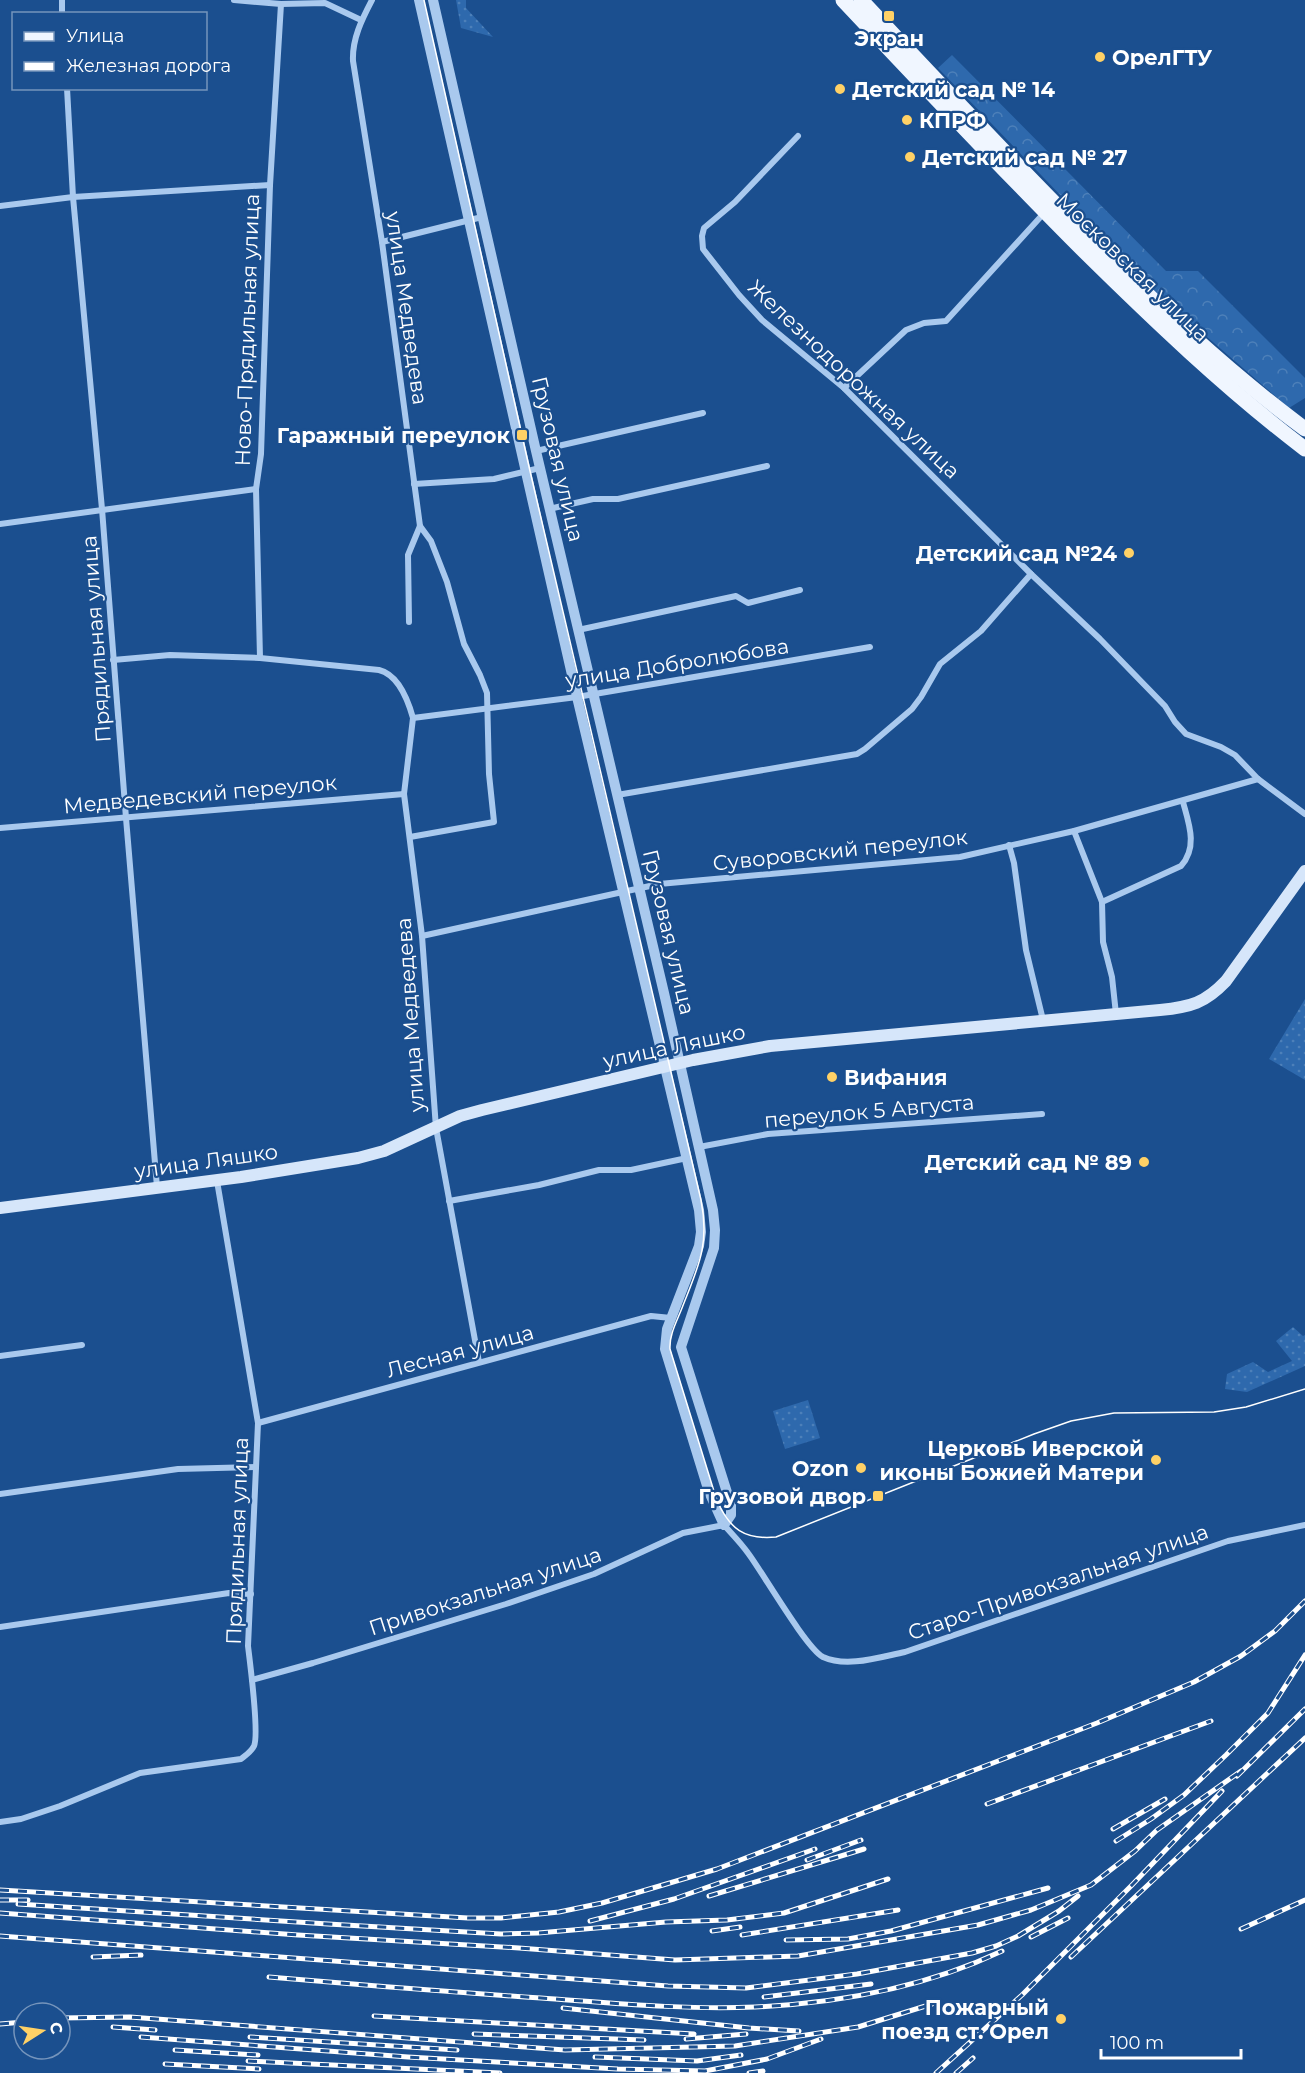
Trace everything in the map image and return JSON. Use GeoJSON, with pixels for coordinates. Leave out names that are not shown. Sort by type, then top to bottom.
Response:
{"type":"FeatureCollection","features":[{"type":"Feature","properties":{"kind":"main road","name":"Московская улица"},"geometry":{"type":"LineString","coordinates":[[843,0],[1136,284],[1211,351],[1305,429]]}},
{"type":"Feature","properties":{"kind":"main road","name":"Московская улица"},"geometry":{"type":"LineString","coordinates":[[861,0],[1045,212],[1184,347],[1305,448]]}},
{"type":"Feature","properties":{"kind":"main road","name":"улица Ляшко"},"geometry":{"type":"LineString","coordinates":[[0,1208],[216,1180],[358,1158],[384,1151],[460,1116],[482,1110],[680,1063],[770,1046],[1178,1008],[1203,1001],[1227,981],[1305,871]]}},
{"type":"Feature","properties":{"kind":"street"},"geometry":{"type":"LineString","coordinates":[[234,0],[281,4],[325,3],[361,20]]}},
{"type":"Feature","properties":{"kind":"street","name":"улица Медведева"},"geometry":{"type":"LineString","coordinates":[[372,0],[361,20],[354,46],[353,61],[382,242],[420,526]]}},
{"type":"Feature","properties":{"kind":"street","name":"Грузовая улица"},"geometry":{"type":"LineString","coordinates":[[419,0],[577,697],[699,1210],[701,1232],[699,1246],[665,1339],[667,1359],[709,1492],[724,1525]]}},
{"type":"Feature","properties":{"kind":"street","name":"Грузовая улица"},"geometry":{"type":"LineString","coordinates":[[433,0],[713,1210],[715,1239],[708,1269],[681,1347],[731,1505],[731,1515],[724,1525]]}},
{"type":"Feature","properties":{"kind":"street","name":"Ново-Прядильная улица"},"geometry":{"type":"LineString","coordinates":[[260,658],[256,489],[261,454],[270,185],[281,4]]}},
{"type":"Feature","properties":{"kind":"street","name":"Прядильная улица"},"geometry":{"type":"LineString","coordinates":[[67,90],[73,197],[102,509],[157,1187]]}},
{"type":"Feature","properties":{"kind":"street","name":"Железнодорожная улица"},"geometry":{"type":"LineString","coordinates":[[798,136],[735,202],[704,228],[703,249],[762,320],[844,388],[1031,574],[1100,639],[1165,706],[1186,734],[1221,747],[1235,755],[1258,779],[1305,814]]}},
{"type":"Feature","properties":{"kind":"street"},"geometry":{"type":"LineString","coordinates":[[0,206],[73,197],[270,185]]}},
{"type":"Feature","properties":{"kind":"street"},"geometry":{"type":"LineString","coordinates":[[844,388],[906,330],[924,323],[946,321],[1045,212]]}},
{"type":"Feature","properties":{"kind":"street"},"geometry":{"type":"LineString","coordinates":[[382,242],[482,217]]}},
{"type":"Feature","properties":{"kind":"street"},"geometry":{"type":"LineString","coordinates":[[536,451],[703,413]]}},
{"type":"Feature","properties":{"kind":"street"},"geometry":{"type":"LineString","coordinates":[[549,509],[593,499],[618,499],[767,466]]}},
{"type":"Feature","properties":{"kind":"street"},"geometry":{"type":"LineString","coordinates":[[414,484],[494,479],[540,468]]}},
{"type":"Feature","properties":{"kind":"street"},"geometry":{"type":"LineString","coordinates":[[0,524],[256,489]]}},
{"type":"Feature","properties":{"kind":"street"},"geometry":{"type":"LineString","coordinates":[[409,622],[408,555],[420,526]]}},
{"type":"Feature","properties":{"kind":"street"},"geometry":{"type":"LineString","coordinates":[[410,837],[494,822],[489,774],[488,707],[484,684],[464,645],[447,582],[431,541],[420,526]]}},
{"type":"Feature","properties":{"kind":"street"},"geometry":{"type":"LineString","coordinates":[[617,795],[857,754],[912,709],[939,664],[981,631],[1031,574]]}},
{"type":"Feature","properties":{"kind":"street"},"geometry":{"type":"LineString","coordinates":[[578,630],[736,596],[748,603],[800,590]]}},
{"type":"Feature","properties":{"kind":"street","name":"улица Добролюбова"},"geometry":{"type":"LineString","coordinates":[[413,718],[577,697],[870,647]]}},
{"type":"Feature","properties":{"kind":"street"},"geometry":{"type":"LineString","coordinates":[[113,660],[170,655],[260,658],[387,672],[397,681],[413,718]]}},
{"type":"Feature","properties":{"kind":"street","name":"улица Медведева"},"geometry":{"type":"LineString","coordinates":[[413,718],[404,794],[422,936],[436,1128],[479,1362]]}},
{"type":"Feature","properties":{"kind":"street","name":"Суворовский переулок"},"geometry":{"type":"LineString","coordinates":[[422,936],[659,884],[960,857],[1074,831],[1258,779]]}},
{"type":"Feature","properties":{"kind":"street","name":"Медведевский переулок"},"geometry":{"type":"LineString","coordinates":[[0,828],[275,803],[404,794]]}},
{"type":"Feature","properties":{"kind":"street"},"geometry":{"type":"LineString","coordinates":[[1102,902],[1181,866],[1187,860],[1192,836],[1183,801]]}},
{"type":"Feature","properties":{"kind":"street"},"geometry":{"type":"LineString","coordinates":[[1074,831],[1102,902],[1103,942],[1112,977],[1116,1014]]}},
{"type":"Feature","properties":{"kind":"street"},"geometry":{"type":"LineString","coordinates":[[1009,845],[1014,863],[1026,950],[1042,1020]]}},
{"type":"Feature","properties":{"kind":"street","name":"переулок 5 Августа"},"geometry":{"type":"LineString","coordinates":[[699,1147],[768,1134],[1042,1114]]}},
{"type":"Feature","properties":{"kind":"street"},"geometry":{"type":"LineString","coordinates":[[449,1201],[539,1185],[599,1170],[631,1170],[688,1158]]}},
{"type":"Feature","properties":{"kind":"street","name":"Прядильная улица"},"geometry":{"type":"LineString","coordinates":[[0,1822],[21,1819],[60,1806],[140,1773],[241,1759],[249,1754],[255,1744],[248,1646],[258,1423],[216,1180]]}},
{"type":"Feature","properties":{"kind":"street","name":"Лесная улица"},"geometry":{"type":"LineString","coordinates":[[258,1423],[651,1316],[671,1318]]}},
{"type":"Feature","properties":{"kind":"street"},"geometry":{"type":"LineString","coordinates":[[0,1356],[82,1345]]}},
{"type":"Feature","properties":{"kind":"street"},"geometry":{"type":"LineString","coordinates":[[0,1494],[177,1469],[256,1467]]}},
{"type":"Feature","properties":{"kind":"street","name":"Старо-Привокзальная улица"},"geometry":{"type":"LineString","coordinates":[[724,1525],[748,1552],[808,1641],[822,1656],[838,1661],[854,1661],[905,1652],[1228,1541],[1305,1525]]}},
{"type":"Feature","properties":{"kind":"street","name":"Привокзальная улица"},"geometry":{"type":"LineString","coordinates":[[252,1680],[467,1617],[594,1574],[683,1533],[724,1525]]}},
{"type":"Feature","properties":{"kind":"street"},"geometry":{"type":"LineString","coordinates":[[0,1628],[229,1593],[251,1594]]}},
{"type":"Feature","properties":{"kind":"green space"},"geometry":{"type":"Polygon","coordinates":[[[456,0],[466,0],[466,8],[493,37],[461,28],[456,0]]]}},
{"type":"Feature","properties":{"kind":"green space"},"geometry":{"type":"Polygon","coordinates":[[[952,55],[1166,271],[1198,271],[1305,378],[1305,398],[1289,408],[1146,284],[938,68],[952,55]]]}},
{"type":"Feature","properties":{"kind":"green space"},"geometry":{"type":"Polygon","coordinates":[[[1305,999],[1305,1080],[1269,1059],[1305,999]]]}},
{"type":"Feature","properties":{"kind":"green space"},"geometry":{"type":"Polygon","coordinates":[[[1293,1327],[1303,1336],[1305,1335],[1305,1366],[1247,1392],[1225,1389],[1227,1374],[1253,1362],[1268,1372],[1292,1361],[1276,1341],[1293,1327]]]}},
{"type":"Feature","properties":{"kind":"green space"},"geometry":{"type":"Polygon","coordinates":[[[808,1400],[820,1438],[785,1449],[773,1411],[808,1400]]]}},
{"type":"Feature","properties":{"kind":"tram line"},"geometry":{"type":"LineString","coordinates":[[424,0],[530,471],[701,1200],[704,1230],[701,1256],[672,1333],[670,1349],[717,1501],[727,1519],[739,1531],[755,1537],[776,1537],[1071,1421],[1114,1413],[1214,1412],[1246,1407],[1305,1389]]}},
{"type":"Feature","properties":{"kind":"railway"},"geometry":{"type":"LineString","coordinates":[[0,1890],[468,1918],[501,1918],[559,1912],[602,1903],[717,1869],[1097,1723],[1194,1682],[1241,1656],[1275,1631],[1305,1601]]}},
{"type":"Feature","properties":{"kind":"railway"},"geometry":{"type":"LineString","coordinates":[[1116,1841],[1184,1795],[1226,1755],[1268,1713],[1305,1655]]}},
{"type":"Feature","properties":{"kind":"railway"},"geometry":{"type":"LineString","coordinates":[[1237,1776],[1305,1709]]}},
{"type":"Feature","properties":{"kind":"railway"},"geometry":{"type":"LineString","coordinates":[[987,1804],[1211,1721]]}},
{"type":"Feature","properties":{"kind":"railway"},"geometry":{"type":"LineString","coordinates":[[1071,1957],[1305,1738]]}},
{"type":"Feature","properties":{"kind":"railway"},"geometry":{"type":"LineString","coordinates":[[0,1913],[675,1960],[798,1956],[978,1925],[1031,1910],[1091,1885],[1135,1851],[1157,1830],[1241,1771]]}},
{"type":"Feature","properties":{"kind":"railway"},"geometry":{"type":"LineString","coordinates":[[936,2073],[1022,1995],[1222,1791]]}},
{"type":"Feature","properties":{"kind":"railway"},"geometry":{"type":"LineString","coordinates":[[1113,1829],[1165,1799]]}},
{"type":"Feature","properties":{"kind":"railway"},"geometry":{"type":"LineString","coordinates":[[807,1860],[861,1840]]}},
{"type":"Feature","properties":{"kind":"railway"},"geometry":{"type":"LineString","coordinates":[[590,1921],[674,1899],[815,1849]]}},
{"type":"Feature","properties":{"kind":"railway"},"geometry":{"type":"LineString","coordinates":[[709,1896],[864,1849]]}},
{"type":"Feature","properties":{"kind":"railway"},"geometry":{"type":"LineString","coordinates":[[18,1904],[501,1934],[538,1933],[666,1922],[727,1920],[784,1913],[888,1879]]}},
{"type":"Feature","properties":{"kind":"railway"},"geometry":{"type":"LineString","coordinates":[[786,1940],[848,1939],[891,1931],[1048,1888]]}},
{"type":"Feature","properties":{"kind":"railway"},"geometry":{"type":"LineString","coordinates":[[0,1936],[668,1986],[746,1988],[857,1974],[972,1953],[1018,1936],[1059,1911],[1078,1896]]}},
{"type":"Feature","properties":{"kind":"railway"},"geometry":{"type":"LineString","coordinates":[[0,1900],[28,1900]]}},
{"type":"Feature","properties":{"kind":"railway"},"geometry":{"type":"LineString","coordinates":[[1241,1929],[1305,1900]]}},
{"type":"Feature","properties":{"kind":"railway"},"geometry":{"type":"LineString","coordinates":[[742,1935],[898,1910]]}},
{"type":"Feature","properties":{"kind":"railway"},"geometry":{"type":"LineString","coordinates":[[1031,1937],[1068,1918]]}},
{"type":"Feature","properties":{"kind":"railway"},"geometry":{"type":"LineString","coordinates":[[712,1931],[740,1927]]}},
{"type":"Feature","properties":{"kind":"railway"},"geometry":{"type":"LineString","coordinates":[[269,1977],[648,2006],[755,2007],[819,2002],[882,1991],[943,1974],[1002,1951]]}},
{"type":"Feature","properties":{"kind":"railway"},"geometry":{"type":"LineString","coordinates":[[93,1957],[141,1955]]}},
{"type":"Feature","properties":{"kind":"railway"},"geometry":{"type":"LineString","coordinates":[[764,1997],[871,1984]]}},
{"type":"Feature","properties":{"kind":"railway"},"geometry":{"type":"LineString","coordinates":[[72,2018],[130,2017],[565,2050],[735,2046],[858,2027],[932,2004]]}},
{"type":"Feature","properties":{"kind":"railway"},"geometry":{"type":"LineString","coordinates":[[563,2008],[749,2028],[799,2031]]}},
{"type":"Feature","properties":{"kind":"railway"},"geometry":{"type":"LineString","coordinates":[[374,2016],[694,2034]]}},
{"type":"Feature","properties":{"kind":"railway"},"geometry":{"type":"LineString","coordinates":[[0,2024],[12,2023]]}},
{"type":"Feature","properties":{"kind":"railway"},"geometry":{"type":"LineString","coordinates":[[113,2027],[155,2030]]}},
{"type":"Feature","properties":{"kind":"railway"},"geometry":{"type":"LineString","coordinates":[[474,2034],[644,2040]]}},
{"type":"Feature","properties":{"kind":"railway"},"geometry":{"type":"LineString","coordinates":[[686,2039],[746,2034]]}},
{"type":"Feature","properties":{"kind":"railway"},"geometry":{"type":"LineString","coordinates":[[141,2037],[408,2057],[618,2069],[705,2071],[767,2059],[821,2039]]}},
{"type":"Feature","properties":{"kind":"railway"},"geometry":{"type":"LineString","coordinates":[[250,2037],[457,2050]]}},
{"type":"Feature","properties":{"kind":"railway"},"geometry":{"type":"LineString","coordinates":[[175,2050],[258,2055]]}},
{"type":"Feature","properties":{"kind":"railway"},"geometry":{"type":"LineString","coordinates":[[595,2057],[697,2061],[741,2055]]}},
{"type":"Feature","properties":{"kind":"railway"},"geometry":{"type":"LineString","coordinates":[[956,2073],[973,2058]]}},
{"type":"Feature","properties":{"kind":"railway"},"geometry":{"type":"LineString","coordinates":[[248,2061],[500,2073]]}},
{"type":"Feature","properties":{"kind":"railway"},"geometry":{"type":"LineString","coordinates":[[165,2064],[259,2069]]}},
{"type":"Feature","properties":{"kind":"railway"},"geometry":{"type":"LineString","coordinates":[[749,2073],[763,2071]]}},
{"type":"Feature","properties":{"kind":"place","name":"Экран"},"geometry":{"type":"Point","coordinates":[889,16]}},
{"type":"Feature","properties":{"kind":"place","name":"ОрелГТУ"},"geometry":{"type":"Point","coordinates":[1100,57]}},
{"type":"Feature","properties":{"kind":"place","name":"Детский сад № 14"},"geometry":{"type":"Point","coordinates":[840,89]}},
{"type":"Feature","properties":{"kind":"place","name":"КПРФ"},"geometry":{"type":"Point","coordinates":[907,120]}},
{"type":"Feature","properties":{"kind":"place","name":"Детский сад № 27"},"geometry":{"type":"Point","coordinates":[910,157]}},
{"type":"Feature","properties":{"kind":"place","name":"Гаражный переулок"},"geometry":{"type":"Point","coordinates":[522,435]}},
{"type":"Feature","properties":{"kind":"place","name":"Детский сад №24"},"geometry":{"type":"Point","coordinates":[1129,553]}},
{"type":"Feature","properties":{"kind":"place","name":"Вифания"},"geometry":{"type":"Point","coordinates":[832,1077]}},
{"type":"Feature","properties":{"kind":"place","name":"Детский сад № 89"},"geometry":{"type":"Point","coordinates":[1144,1162]}},
{"type":"Feature","properties":{"kind":"place","name":"Церковь Иверской иконы Божией Матери"},"geometry":{"type":"Point","coordinates":[1156,1460]}},
{"type":"Feature","properties":{"kind":"place","name":"Ozon"},"geometry":{"type":"Point","coordinates":[861,1468]}},
{"type":"Feature","properties":{"kind":"place","name":"Грузовой двор"},"geometry":{"type":"Point","coordinates":[878,1496]}},
{"type":"Feature","properties":{"kind":"place","name":"Пожарный поезд ст. Орел"},"geometry":{"type":"Point","coordinates":[1061,2019]}}]}
